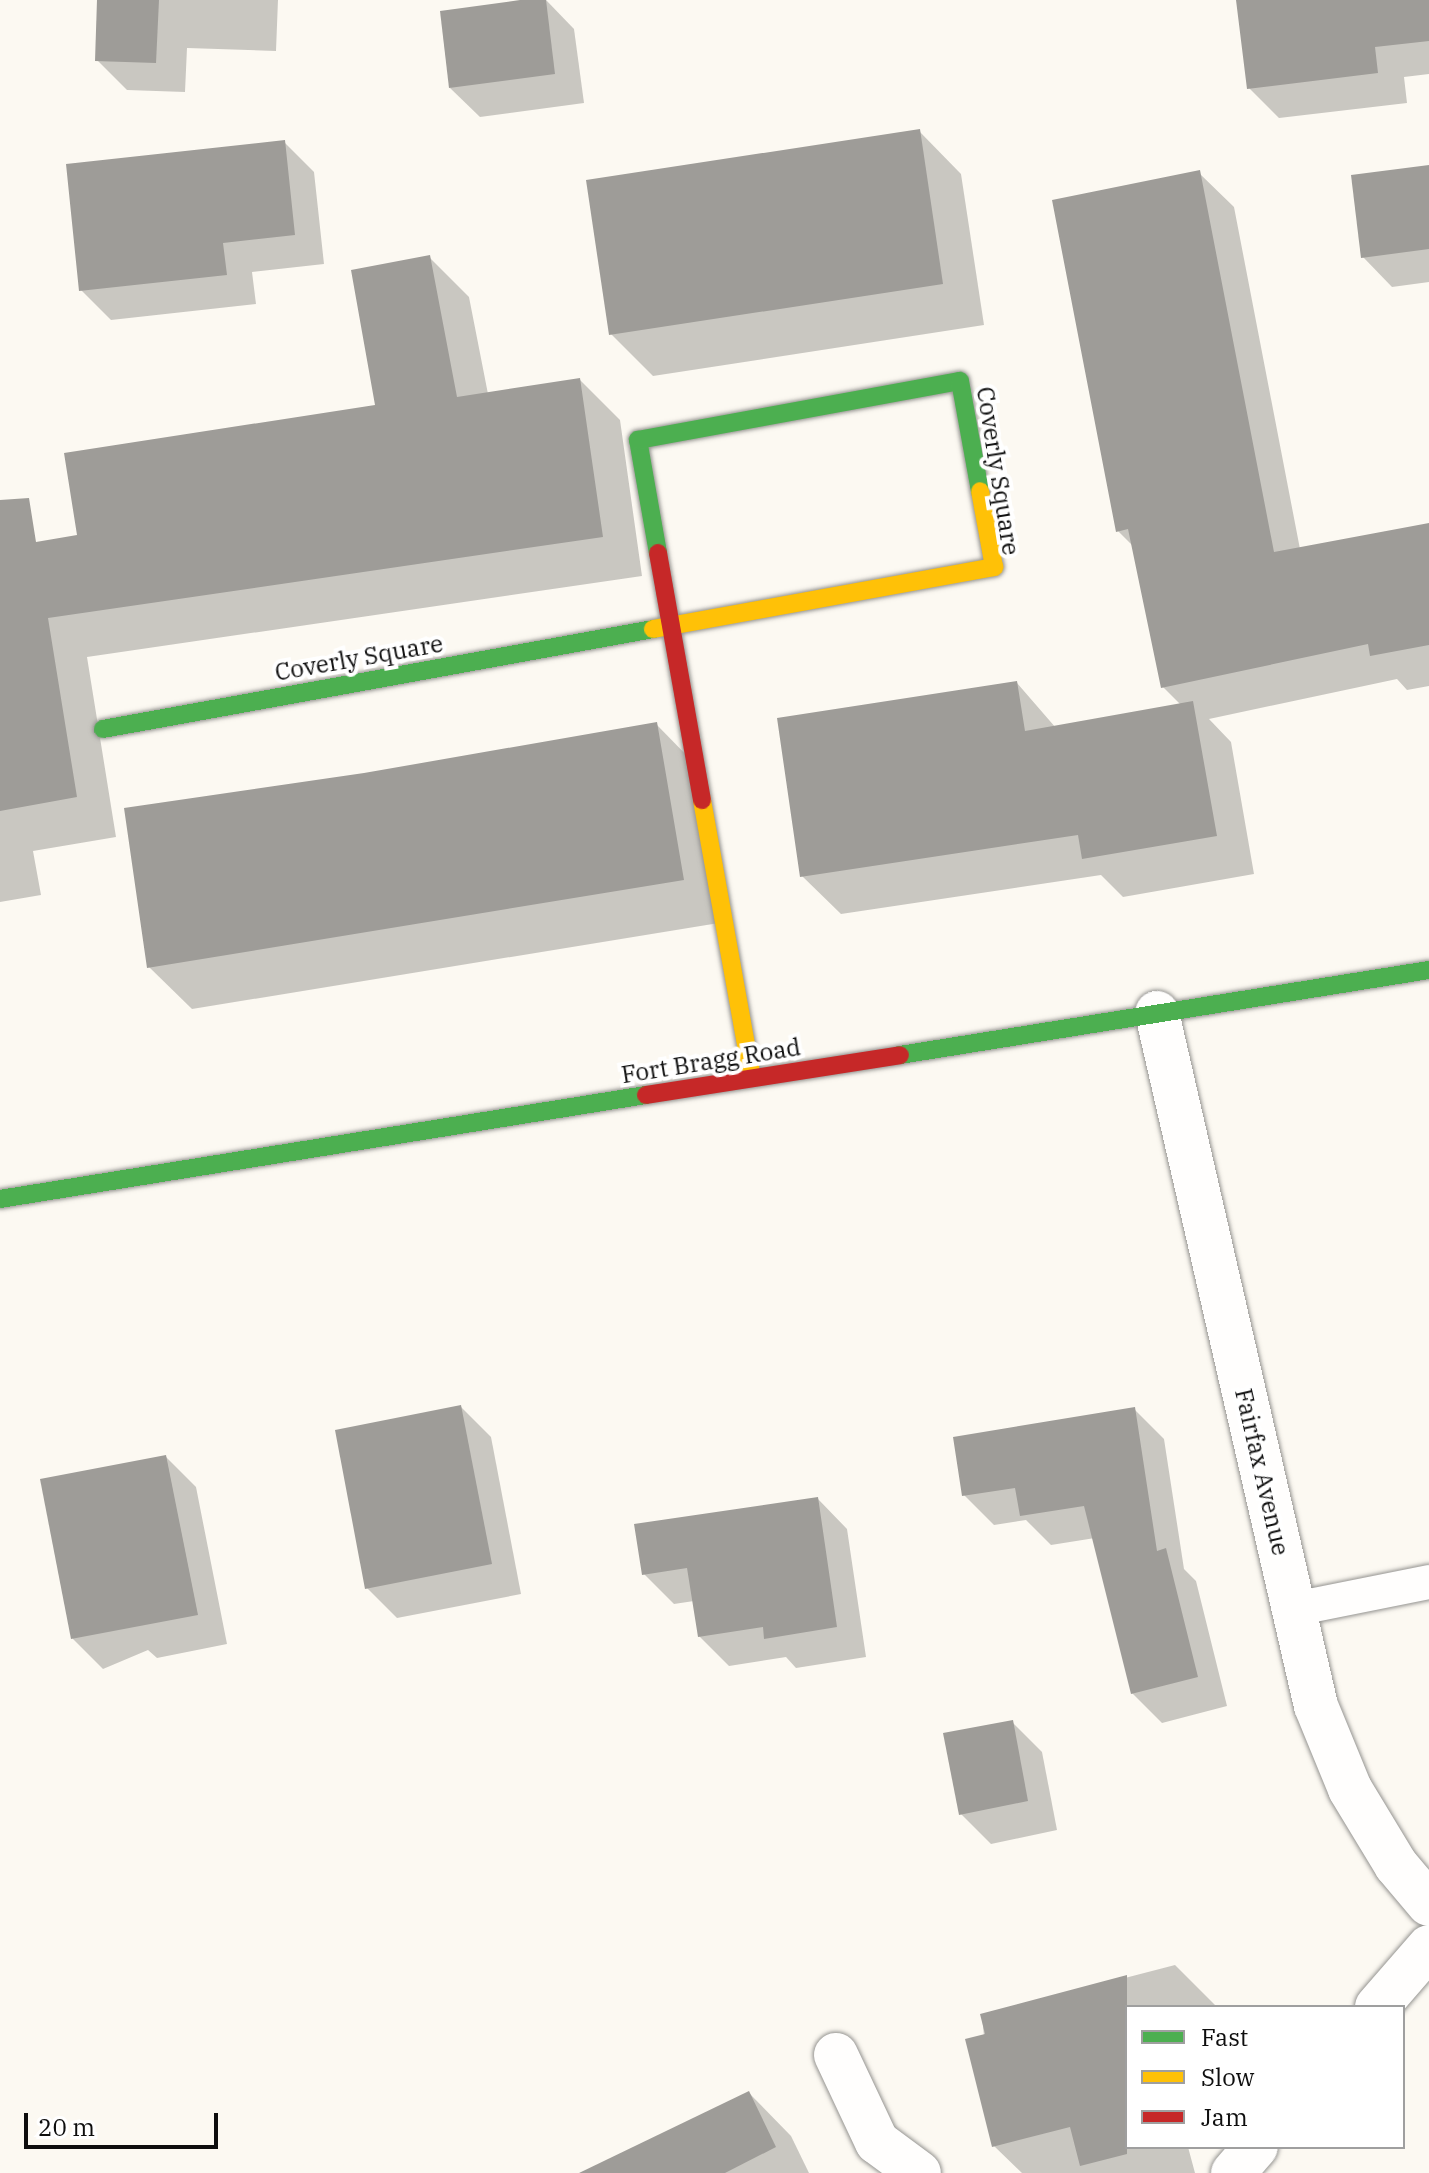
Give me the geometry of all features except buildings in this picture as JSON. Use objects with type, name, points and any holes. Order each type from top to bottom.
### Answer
[{"type":"street","name":"Coverly Square","points":[[103,729],[671,626],[994,567],[960,381],[638,440],[671,626],[752,1078]]},
{"type":"street","name":"Fort Bragg Road","points":[[0,1199],[1429,970]]},
{"type":"street","name":"Fairfax Avenue","points":[[1157,1013],[1316,1706],[1350,1789],[1396,1865],[1429,1904]]},
{"type":"street","points":[[1379,2005],[1429,1947]]},
{"type":"street","points":[[836,2055],[877,2142],[919,2173]]},
{"type":"street","points":[[1233,2173],[1254,2149]]},
{"type":"lane","points":[[1294,1609],[1429,1582]]},
{"type":"traffic: fast","points":[[658,553],[638,440],[960,381],[980,491]]},
{"type":"traffic: fast","points":[[103,729],[653,629]]},
{"type":"traffic: fast","points":[[900,1055],[1429,970]]},
{"type":"traffic: fast","points":[[0,1199],[646,1095]]},
{"type":"traffic: slow","points":[[653,629],[994,567],[980,491]]},
{"type":"traffic: slow","points":[[702,800],[752,1078]]},
{"type":"traffic: jam","points":[[658,553],[702,800]]},
{"type":"traffic: jam","points":[[646,1095],[900,1055]]}]
